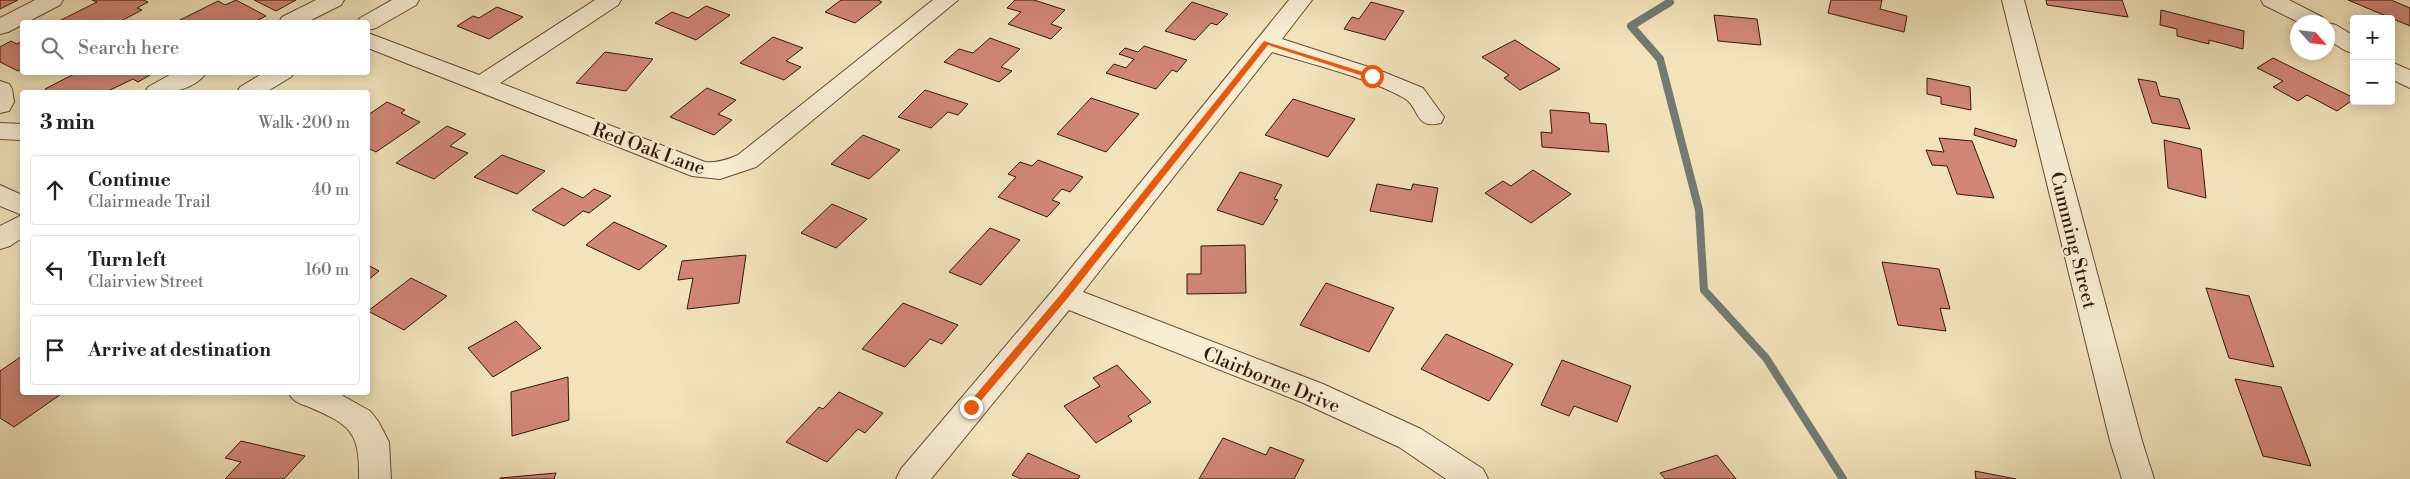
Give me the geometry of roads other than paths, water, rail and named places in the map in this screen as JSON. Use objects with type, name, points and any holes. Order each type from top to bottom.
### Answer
[{"type":"street","points":[[0,28],[52,0]]},
{"type":"street","points":[[294,20],[333,0]]},
{"type":"street","points":[[370,23],[408,0]]},
{"type":"street","points":[[481,84],[610,0]]},
{"type":"street","name":"Red Oak Lane","points":[[370,41],[702,170],[715,172],[727,170],[747,161],[947,0]]},
{"type":"street","points":[[912,479],[1064,296],[1300,0]]},
{"type":"street","name":"Cumming Street","points":[[2013,0],[2126,441],[2138,479]]},
{"type":"street","points":[[2272,0],[2301,15]]},
{"type":"street","points":[[2335,34],[2350,44]]},
{"type":"street","points":[[1266,42],[1372,76],[1414,93],[1432,117]]},
{"type":"street","points":[[2395,71],[2410,80]]},
{"type":"street","points":[[161,90],[189,75]]},
{"type":"street","points":[[252,90],[278,75]]},
{"type":"street","points":[[0,89],[2,102],[0,105]]},
{"type":"street","points":[[0,131],[20,132]]},
{"type":"street","points":[[0,193],[20,190]]},
{"type":"street","points":[[0,193],[20,205]]},
{"type":"street","name":"Clairborne Drive","points":[[1064,296],[1312,393],[1410,438],[1472,479]]},
{"type":"street","points":[[309,395],[345,410],[362,421],[372,436],[377,458],[375,479]]},
{"type":"waterway","points":[[1670,2],[1631,26],[1660,59],[1699,210],[1704,290],[1766,358],[1843,479]]}]
